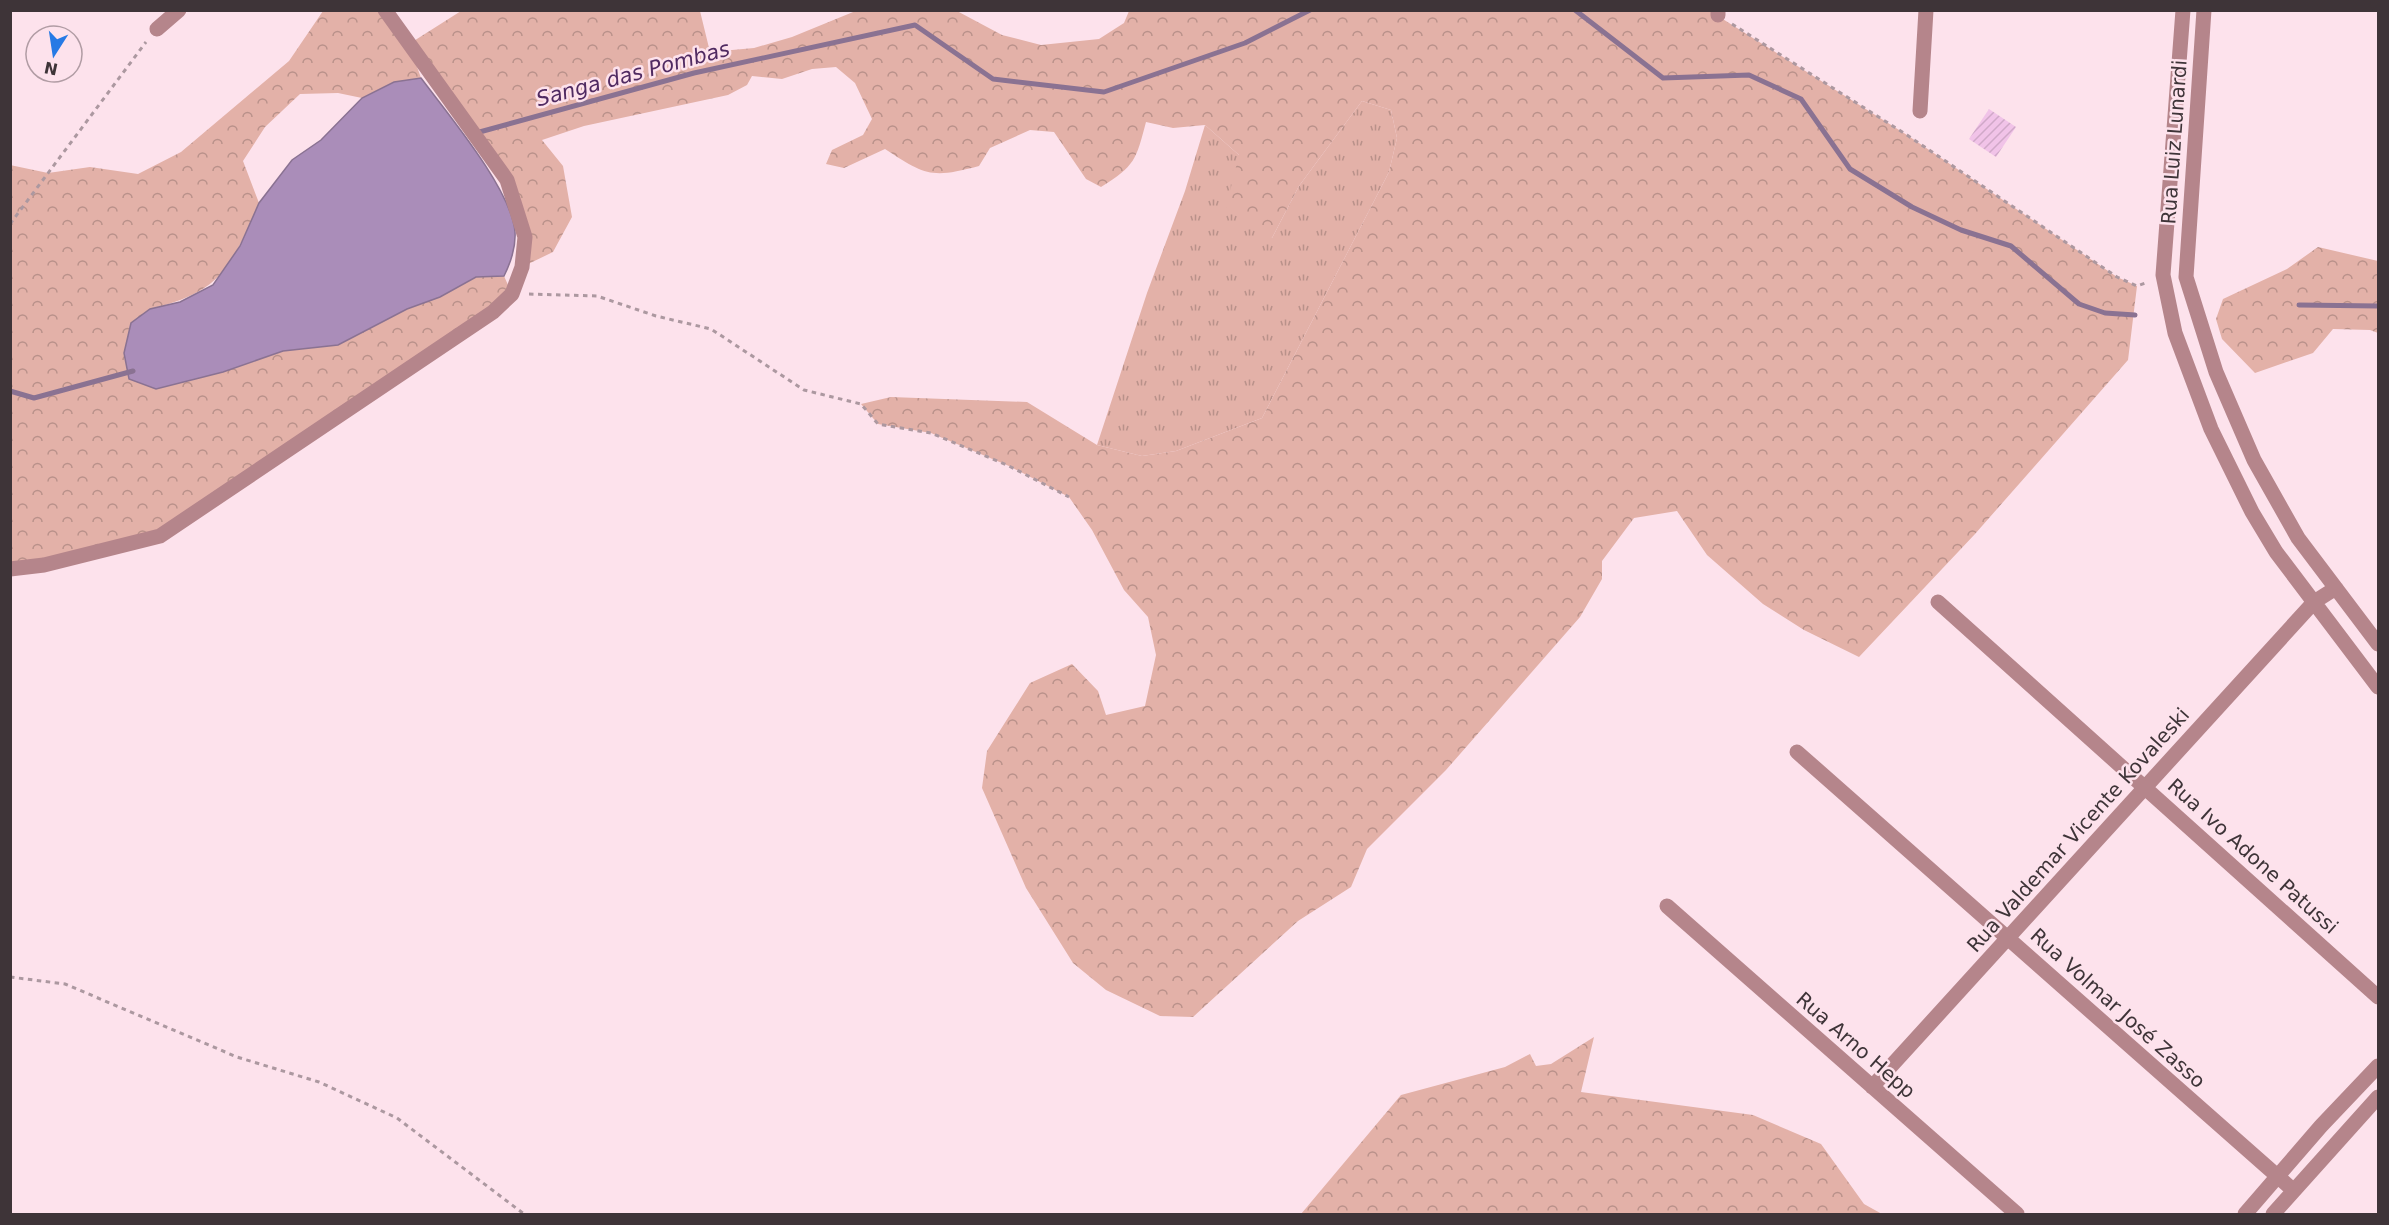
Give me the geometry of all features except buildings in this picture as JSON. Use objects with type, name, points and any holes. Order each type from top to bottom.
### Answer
[{"type":"street","points":[[157,29],[179,10]]},
{"type":"street","points":[[10,568],[44,565],[160,536],[493,312],[512,294],[522,267],[525,237],[507,180],[385,10]]},
{"type":"street","points":[[1920,111],[1926,10]]},
{"type":"street","name":"Rua Luiz Lunardi","points":[[2183,10],[2163,275],[2175,333],[2216,440],[2252,512],[2276,552],[2379,687]]},
{"type":"street","name":"Rua Luiz Lunardi","points":[[2186,277],[2204,10]]},
{"type":"street","points":[[2163,275],[2186,277],[2216,372],[2254,460],[2298,538],[2379,644]]},
{"type":"street","name":"Rua Valdemar Vicente Kovaleski","points":[[1872,1087],[2314,602],[2336,588]]},
{"type":"street","name":"Rua Ivo Adone Patussi","points":[[1938,602],[2379,997]]},
{"type":"street","name":"Rua Volmar José Zasso","points":[[1797,752],[2293,1190]]},
{"type":"street","name":"Rua Arno Hepp","points":[[1667,906],[2017,1215]]},
{"type":"street","points":[[2245,1215],[2277,1176],[2379,1066]]},
{"type":"street","points":[[2273,1215],[2293,1190],[2379,1097]]},
{"type":"path","points":[[1718,13],[1907,135],[2117,277],[2138,286],[2163,275]]},
{"type":"path","points":[[10,224],[157,29]]},
{"type":"path","points":[[512,294],[597,296],[656,316],[711,329],[804,390],[861,404],[878,424],[931,433],[1009,466],[1069,497]]},
{"type":"path","points":[[10,977],[65,984],[237,1057],[319,1082],[397,1118],[524,1215]]},
{"type":"green space","points":[[858,10],[957,11],[1002,35],[1041,45],[1099,39],[1124,23],[1129,11],[1710,11],[1907,135],[2117,277],[2137,286],[2128,360],[1975,534],[1859,657],[1804,630],[1763,604],[1707,555],[1677,511],[1634,518],[1602,561],[1602,579],[1580,617],[1446,770],[1367,849],[1351,887],[1298,921],[1193,1017],[1160,1016],[1106,990],[1073,963],[1026,888],[982,788],[987,751],[1030,683],[1072,664],[1098,691],[1106,715],[1145,706],[1156,655],[1148,617],[1124,590],[1092,530],[1069,497],[1009,466],[931,433],[878,424],[861,404],[891,397],[1027,402],[1097,445],[1142,456],[1176,451],[1262,418],[1389,172],[1397,138],[1391,110],[1362,101],[1299,186],[1272,238],[1226,207],[1239,155],[1205,125],[1173,128],[1146,122],[1140,145],[1128,167],[1101,187],[1086,179],[1054,132],[1030,130],[990,148],[979,166],[963,170],[929,172],[885,149],[844,168],[826,164],[832,150],[863,135],[872,119],[855,83],[836,67],[812,69],[782,79],[752,76],[747,85],[728,95],[584,126],[542,140],[563,166],[572,217],[553,252],[522,267],[525,237],[507,180],[410,47],[421,78],[394,82],[362,98],[338,93],[300,94],[265,127],[243,161],[259,203],[231,260],[209,285],[174,302],[150,309],[156,389],[223,372],[283,351],[338,345],[407,309],[440,297],[476,277],[504,276],[512,294],[160,536],[11,569],[10,165],[48,173],[90,167],[138,174],[181,152],[289,61],[323,11],[385,11],[409,44],[461,11],[700,11],[710,52],[754,48],[792,37]]},
{"type":"green space","points":[[1362,101],[1391,110],[1397,138],[1389,172],[1262,418],[1176,451],[1142,456],[1097,445],[1147,293],[1185,191],[1205,125],[1239,155],[1272,238],[1299,186]]},
{"type":"green space","points":[[2318,247],[2378,261],[2378,333],[2370,330],[2333,329],[2313,353],[2255,373],[2222,339],[2216,319],[2223,299],[2287,269]]},
{"type":"green space","points":[[1594,1037],[1581,1092],[1753,1115],[1821,1144],[1864,1204],[1882,1214],[1301,1214],[1401,1095],[1505,1067],[1530,1054],[1536,1066],[1551,1064]]},
{"type":"shaded area","points":[[421,78],[477,152],[503,195],[515,232],[511,260],[504,276],[476,277],[440,297],[407,309],[338,345],[283,351],[223,372],[156,389],[129,379],[124,353],[131,323],[150,309],[180,302],[213,285],[240,246],[259,203],[292,160],[321,140],[362,98],[394,82]]},
{"type":"waterway","name":"Sanga das Pombas","points":[[476,133],[694,73],[915,25],[993,79],[1104,92],[1245,43],[1310,10]]},
{"type":"waterway","name":"Sanga das Pombas","points":[[1575,10],[1663,78],[1749,75],[1801,99],[1850,169],[1912,207],[1961,230],[2011,246],[2079,304],[2105,313],[2135,315]]},
{"type":"waterway","name":"Sanga das Pombas","points":[[2299,305],[2378,306]]},
{"type":"waterway","name":"Sanga das Pombas","points":[[10,391],[34,398],[133,371]]}]
